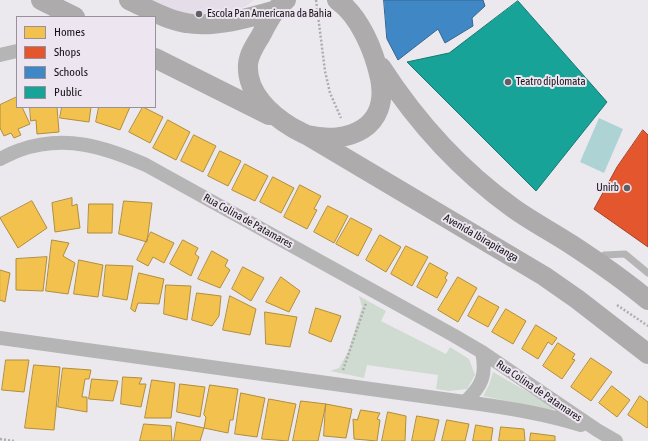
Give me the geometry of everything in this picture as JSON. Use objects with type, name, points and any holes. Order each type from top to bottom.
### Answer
[{"type":"main road","points":[[42,0],[73,16]]},
{"type":"main road","points":[[129,0],[169,18],[186,23],[207,24],[234,21],[282,3]]},
{"type":"main road","points":[[337,0],[346,7],[358,23],[374,55],[397,92],[442,146],[468,172],[514,208],[572,245],[648,300]]},
{"type":"main road","points":[[352,0],[358,23]]},
{"type":"main road","points":[[282,3],[254,46],[249,59],[248,70],[257,97],[282,121]]},
{"type":"main road","points":[[305,134],[329,138],[352,135],[370,123],[380,107],[381,97],[381,83],[374,55]]},
{"type":"main road","points":[[156,58],[282,121]]},
{"type":"main road","name":"Avenida Ibirapitanga","points":[[282,121],[513,256],[589,308],[648,354]]},
{"type":"street","points":[[0,55],[16,51]]},
{"type":"street","name":"Rua Colina de Patamares","points":[[0,159],[20,150],[46,144],[71,143],[95,145],[117,152],[146,165],[454,335],[616,441]]},
{"type":"street","name":"Rua Colina de Patamares","points":[[0,338],[534,412],[557,417],[597,430]]},
{"type":"street","name":"Rua Colina de Patamares","points":[[465,402],[474,393],[484,374],[485,364],[482,352]]},
{"type":"lane","points":[[598,263],[604,255],[625,254],[648,273]]},
{"type":"path","points":[[316,0],[325,71],[330,93],[341,118],[352,135]]},
{"type":"path","points":[[338,384],[371,289]]},
{"type":"path","points":[[611,301],[648,326]]},
{"type":"path","points":[[0,439],[14,441]]},
{"type":"shaded area","name":"Escola Pan Americana da Bahia","points":[[150,0],[254,0],[246,6],[194,23]]},
{"type":"shaded area","points":[[359,296],[386,311],[381,321],[446,354],[450,347],[469,359],[475,375],[467,389],[449,391],[436,389],[438,375],[367,365],[364,378],[330,371],[339,368],[348,352],[362,307]]},
{"type":"shaded area","points":[[493,372],[554,407],[552,410],[483,396],[489,385]]},
{"type":"water","points":[[599,118],[623,129],[604,173],[580,162]]},
{"type":"building: Homes","points":[[16,97],[16,108],[22,108],[30,124],[18,129],[21,135],[14,138],[11,133],[4,136],[0,128],[0,105]]},
{"type":"building: Homes","points":[[30,108],[57,108],[59,132],[37,134],[36,120],[31,121]]},
{"type":"building: Homes","points":[[62,108],[91,108],[89,122],[60,118]]},
{"type":"building: Homes","points":[[99,108],[130,108],[120,130],[96,122]]},
{"type":"building: Homes","points":[[142,108],[163,117],[150,143],[129,132]]},
{"type":"building: Homes","points":[[168,120],[190,132],[176,160],[153,148]]},
{"type":"building: Homes","points":[[194,135],[216,146],[203,172],[181,161]]},
{"type":"building: Homes","points":[[220,151],[241,161],[228,186],[208,176]]},
{"type":"building: Homes","points":[[245,164],[268,176],[255,201],[232,190]]},
{"type":"building: Homes","points":[[273,177],[294,188],[281,213],[260,202]]},
{"type":"building: Homes","points":[[300,185],[321,196],[314,209],[317,210],[307,229],[284,217]]},
{"type":"building: Homes","points":[[72,198],[72,206],[77,204],[80,228],[55,232],[52,203]]},
{"type":"building: Homes","points":[[32,201],[47,228],[18,248],[0,218]]},
{"type":"building: Homes","points":[[124,201],[152,203],[147,242],[119,234]]},
{"type":"building: Homes","points":[[89,204],[113,204],[112,233],[88,233]]},
{"type":"building: Homes","points":[[328,206],[348,216],[334,243],[314,232]]},
{"type":"building: Homes","points":[[351,218],[372,229],[358,256],[336,244]]},
{"type":"building: Homes","points":[[151,232],[174,243],[164,263],[153,257],[148,266],[137,260]]},
{"type":"building: Homes","points":[[380,235],[401,247],[386,272],[366,260]]},
{"type":"building: Homes","points":[[52,240],[69,243],[63,256],[75,263],[68,294],[46,291]]},
{"type":"building: Homes","points":[[183,240],[198,248],[195,254],[199,257],[191,276],[170,264]]},
{"type":"building: Homes","points":[[406,246],[428,257],[412,286],[391,274]]},
{"type":"building: Homes","points":[[212,251],[228,260],[225,266],[230,270],[220,288],[198,279]]},
{"type":"building: Homes","points":[[47,257],[43,291],[16,290],[16,259]]},
{"type":"building: Homes","points":[[79,260],[103,265],[98,297],[74,294]]},
{"type":"building: Homes","points":[[430,263],[448,273],[445,278],[447,280],[437,298],[417,287]]},
{"type":"building: Homes","points":[[106,265],[133,266],[127,300],[103,296]]},
{"type":"building: Homes","points":[[243,267],[264,278],[251,301],[232,289]]},
{"type":"building: Homes","points":[[0,270],[10,273],[5,302],[0,300]]},
{"type":"building: Homes","points":[[139,273],[164,279],[159,304],[138,303],[135,312],[131,309]]},
{"type":"building: Homes","points":[[281,277],[300,291],[289,312],[266,302]]},
{"type":"building: Homes","points":[[458,277],[477,288],[458,322],[438,310]]},
{"type":"building: Homes","points":[[166,285],[191,286],[187,320],[164,314]]},
{"type":"building: Homes","points":[[197,293],[221,296],[219,316],[212,326],[192,320]]},
{"type":"building: Homes","points":[[230,296],[256,309],[250,335],[223,330]]},
{"type":"building: Homes","points":[[479,296],[499,307],[488,327],[468,316]]},
{"type":"building: Homes","points":[[316,308],[341,316],[331,342],[309,333]]},
{"type":"building: Homes","points":[[506,309],[526,321],[513,344],[492,332]]},
{"type":"building: Homes","points":[[265,312],[297,317],[290,347],[266,344]]},
{"type":"building: Homes","points":[[536,325],[557,338],[552,345],[548,342],[538,359],[522,349]]},
{"type":"building: Homes","points":[[558,343],[575,354],[572,359],[575,360],[562,379],[543,366]]},
{"type":"building: Homes","points":[[591,358],[612,372],[591,401],[571,387]]},
{"type":"building: Homes","points":[[6,360],[29,360],[24,392],[2,390]]},
{"type":"building: Homes","points":[[34,365],[60,367],[54,430],[25,428]]},
{"type":"building: Homes","points":[[63,368],[91,370],[89,379],[85,379],[82,397],[87,397],[87,412],[58,407]]},
{"type":"building: Homes","points":[[123,377],[142,378],[139,384],[146,384],[141,407],[121,404]]},
{"type":"building: Homes","points":[[92,379],[118,381],[113,401],[89,399]]},
{"type":"building: Homes","points":[[152,380],[175,383],[171,418],[145,418]]},
{"type":"building: Homes","points":[[180,384],[205,387],[200,417],[177,412]]},
{"type":"building: Homes","points":[[210,385],[238,389],[233,420],[230,420],[228,433],[204,428],[206,417],[204,415]]},
{"type":"building: Homes","points":[[612,386],[630,400],[617,417],[599,403]]},
{"type":"building: Homes","points":[[241,393],[265,398],[257,437],[235,434]]},
{"type":"building: Homes","points":[[640,396],[648,402],[647,428],[628,415]]},
{"type":"building: Homes","points":[[269,399],[296,404],[288,441],[262,439]]},
{"type":"building: Homes","points":[[301,401],[326,404],[318,441],[293,441]]},
{"type":"building: Homes","points":[[326,404],[352,409],[346,438],[324,436]]},
{"type":"building: Homes","points":[[361,410],[380,413],[377,419],[380,420],[377,441],[354,439],[353,419],[357,420]]},
{"type":"building: Homes","points":[[388,412],[406,416],[405,441],[382,441]]},
{"type":"building: Homes","points":[[417,416],[439,420],[434,441],[412,441]]},
{"type":"building: Homes","points":[[447,420],[469,424],[465,441],[442,441]]},
{"type":"building: Homes","points":[[177,422],[204,428],[200,441],[174,441]]},
{"type":"building: Homes","points":[[144,424],[171,426],[172,441],[140,441]]},
{"type":"building: Homes","points":[[476,425],[493,428],[491,441],[473,441]]},
{"type":"building: Homes","points":[[501,427],[524,429],[525,441],[499,441]]},
{"type":"building: Homes","points":[[531,433],[555,436],[555,441],[530,441]]},
{"type":"building: Shops","name":"Unirb","points":[[643,130],[648,135],[648,247],[594,209],[617,167]]},
{"type":"building: Schools","points":[[384,0],[483,0],[485,6],[472,18],[473,26],[445,43],[438,29],[398,60],[387,39]]},
{"type":"building: Public","name":"Teatro diplomata","points":[[518,1],[607,102],[536,191],[407,62],[449,53]]},
{"type":"place","name":"Escola Pan Americana da Bahia","points":[[199,14]]},
{"type":"place","name":"Teatro diplomata","points":[[508,82]]},
{"type":"place","name":"Unirb","points":[[627,188]]}]
